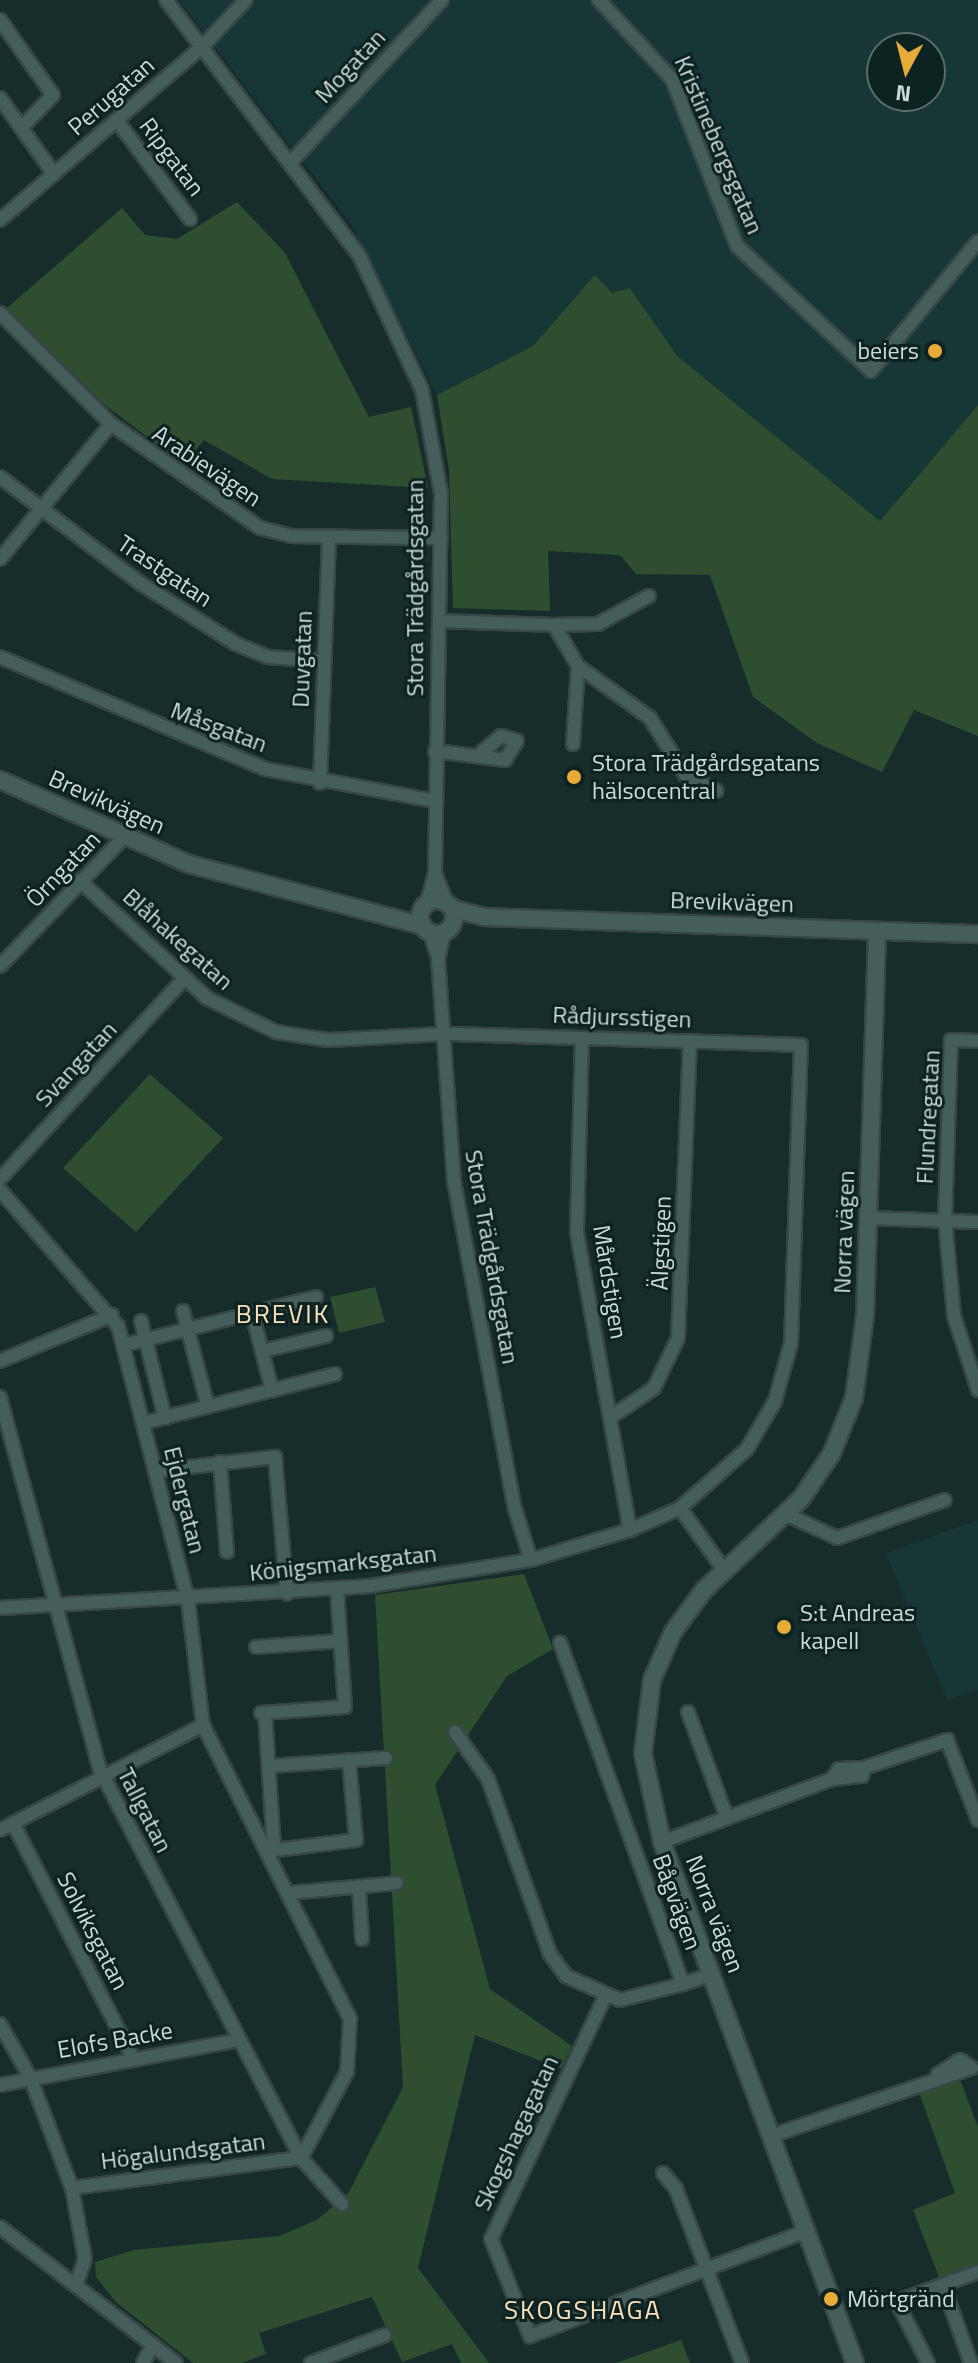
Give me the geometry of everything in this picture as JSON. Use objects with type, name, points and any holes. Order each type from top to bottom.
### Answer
[{"type":"street","name":"Stora Trädgårdsgatan","points":[[166,0],[359,255],[412,358],[434,447],[441,538],[435,873],[426,903]]},
{"type":"street","name":"Perugatan","points":[[0,220],[202,47],[246,0]]},
{"type":"street","name":"Mogatan","points":[[290,163],[442,0]]},
{"type":"street","name":"Kristinebergsgatan","points":[[599,0],[672,79],[737,246],[871,371],[978,241]]},
{"type":"street","points":[[612,12],[622,0]]},
{"type":"street","points":[[0,20],[53,95],[22,127]]},
{"type":"street","points":[[0,98],[54,174]]},
{"type":"street","name":"Ripgatan","points":[[118,122],[190,219]]},
{"type":"street","name":"Arabievägen","points":[[0,313],[111,424],[260,528],[329,536],[441,538]]},
{"type":"street","points":[[0,559],[111,424]]},
{"type":"street","name":"Trastgatan","points":[[0,477],[40,511],[236,644],[268,657],[324,661]]},
{"type":"street","name":"Duvgatan","points":[[320,783],[329,536]]},
{"type":"street","points":[[439,621],[598,624],[649,596]]},
{"type":"street","points":[[554,625],[578,666],[650,718],[686,776],[717,791]]},
{"type":"street","name":"Måsgatan","points":[[0,657],[211,750],[320,783],[434,801]]},
{"type":"street","points":[[573,744],[578,666]]},
{"type":"street","points":[[435,751],[482,752]]},
{"type":"street","name":"Brevikvägen","points":[[0,780],[124,837],[236,880],[437,930],[484,917]]},
{"type":"street","name":"Örngatan","points":[[0,966],[124,837]]},
{"type":"street","name":"Stora Trädgårdsgatan","points":[[435,873],[450,905]]},
{"type":"street","name":"Blåhakegatan","points":[[80,881],[185,978],[228,1012],[276,1032],[328,1040],[443,1034]]},
{"type":"street","points":[[426,903],[437,930]]},
{"type":"street","name":"Brevikvägen","points":[[381,915],[426,903],[450,905],[484,917],[978,934]]},
{"type":"street","points":[[437,930],[450,905]]},
{"type":"street","name":"Stora Trädgårdsgatan","points":[[437,930],[454,1181],[515,1509],[531,1560]]},
{"type":"street","name":"Norra vägen","points":[[855,2363],[662,1842],[643,1753],[652,1680],[673,1632],[724,1570],[788,1515],[832,1453],[854,1398],[869,1218],[877,931]]},
{"type":"street","name":"Svangatan","points":[[0,1179],[185,978]]},
{"type":"street","name":"Rådjursstigen","points":[[443,1034],[801,1045]]},
{"type":"street","name":"Mårdstigen","points":[[582,1038],[577,1233],[630,1530]]},
{"type":"street","name":"Flundregatan","points":[[945,1220],[951,1040],[978,1041]]},
{"type":"street","name":"Älgstigen","points":[[611,1417],[654,1388],[678,1338],[690,1041]]},
{"type":"street","name":"Königsmarksgatan","points":[[0,1608],[188,1600],[337,1589],[531,1560],[630,1530],[680,1508],[747,1449],[784,1376],[801,1045]]},
{"type":"street","name":"Ejdergatan","points":[[0,1190],[112,1315],[124,1345],[188,1600],[203,1725],[271,1849],[288,1893],[342,2000],[352,2037],[347,2072],[301,2158]]},
{"type":"street","points":[[869,1218],[978,1222]]},
{"type":"street","points":[[945,1220],[954,1316],[978,1390]]},
{"type":"street","points":[[124,1345],[316,1297]]},
{"type":"street","points":[[183,1311],[208,1407]]},
{"type":"street","points":[[252,1313],[272,1390]]},
{"type":"street","points":[[0,1361],[112,1315]]},
{"type":"street","points":[[141,1321],[165,1418]]},
{"type":"street","points":[[262,1351],[326,1336]]},
{"type":"street","points":[[143,1423],[335,1374]]},
{"type":"street","name":"Tallgatan","points":[[0,1397],[103,1776],[301,2158],[342,2204]]},
{"type":"street","points":[[155,1471],[275,1457],[287,1593]]},
{"type":"street","points":[[220,1462],[227,1552]]},
{"type":"street","points":[[788,1515],[837,1538],[945,1500]]},
{"type":"street","points":[[680,1508],[724,1570]]},
{"type":"street","name":"Ejdergatan","points":[[271,1849],[269,1766],[263,1713],[345,1707],[337,1589]]},
{"type":"street","points":[[256,1647],[340,1641]]},
{"type":"street","name":"Bågvägen","points":[[560,1642],[683,1984],[634,1999],[604,1999]]},
{"type":"street","points":[[688,1712],[727,1818]]},
{"type":"street","points":[[0,1830],[203,1725]]},
{"type":"street","points":[[455,1732],[488,1779],[557,1966],[604,1999]]},
{"type":"street","points":[[662,1842],[832,1779],[862,1776],[864,1768],[947,1740],[978,1820]]},
{"type":"street","points":[[269,1766],[386,1758]]},
{"type":"street","points":[[271,1849],[356,1840],[349,1760]]},
{"type":"street","name":"Solviksgatan","points":[[13,1823],[133,2059]]},
{"type":"street","points":[[288,1893],[397,1883]]},
{"type":"street","points":[[359,1887],[362,1939]]},
{"type":"street","points":[[683,1984],[712,1974]]},
{"type":"street","name":"Skogshagagatan","points":[[604,1999],[491,2239],[530,2336],[806,2231]]},
{"type":"street","points":[[0,2024],[30,2077],[72,2188],[85,2259],[76,2285]]},
{"type":"street","name":"Elofs Backe","points":[[0,2085],[238,2040]]},
{"type":"street","points":[[771,2136],[937,2075]]},
{"type":"street","name":"Högalundsgatan","points":[[72,2188],[301,2158]]},
{"type":"street","points":[[663,2173],[676,2189],[742,2363]]},
{"type":"street","points":[[0,2227],[176,2363]]},
{"type":"street","points":[[928,2363],[908,2310],[900,2308],[943,2285],[978,2272]]},
{"type":"street","points":[[943,2285],[971,2363]]},
{"type":"street","points":[[311,2363],[385,2335]]},
{"type":"street","points":[[143,2363],[153,2345]]},
{"type":"shaded area","points":[[179,0],[978,0],[978,405],[880,521],[677,356],[630,288],[612,294],[595,276],[533,346],[437,395],[351,224]]},
{"type":"shaded area","points":[[978,1520],[978,1690],[947,1700],[886,1553]]},
{"type":"green space","points":[[237,202],[285,253],[369,417],[411,407],[428,488],[272,479],[204,440],[183,464],[105,405],[7,308],[122,208],[145,235],[177,239]]},
{"type":"green space","points":[[595,275],[612,293],[630,288],[677,356],[880,521],[978,405],[978,736],[914,710],[882,772],[817,743],[753,697],[710,575],[636,574],[620,555],[548,551],[550,611],[453,608],[449,470],[437,395],[533,346]]},
{"type":"green space","points":[[150,1074],[223,1138],[136,1232],[63,1168]]},
{"type":"green space","points":[[375,1287],[385,1322],[339,1333],[330,1297]]},
{"type":"green space","points":[[524,1574],[553,1649],[507,1676],[435,1785],[490,1989],[572,2046],[561,2069],[475,2035],[418,2268],[489,2363],[461,2363],[452,2344],[402,2362],[372,2297],[259,2333],[266,2354],[242,2363],[193,2363],[116,2302],[96,2277],[95,2262],[134,2250],[279,2236],[317,2220],[349,2192],[403,2087],[375,1595]]},
{"type":"green space","points":[[943,2082],[961,2082],[978,2127],[978,2268],[940,2280],[913,2210],[955,2193],[919,2092]]},
{"type":"green space","points":[[681,2340],[690,2363],[616,2363]]},
{"type":"place","name":"beiers","points":[[935,351]]},
{"type":"place","name":"Stora Trädgårdsgatans hälsocentral","points":[[574,777]]},
{"type":"place","name":"S:t Andreas kapell","points":[[784,1627]]},
{"type":"place","name":"Mörtgränd","points":[[831,2299]]},
{"type":"district","name":"BREVIK","points":[[283,1314]]},
{"type":"district","name":"SKOGSHAGA","points":[[583,2310]]}]
